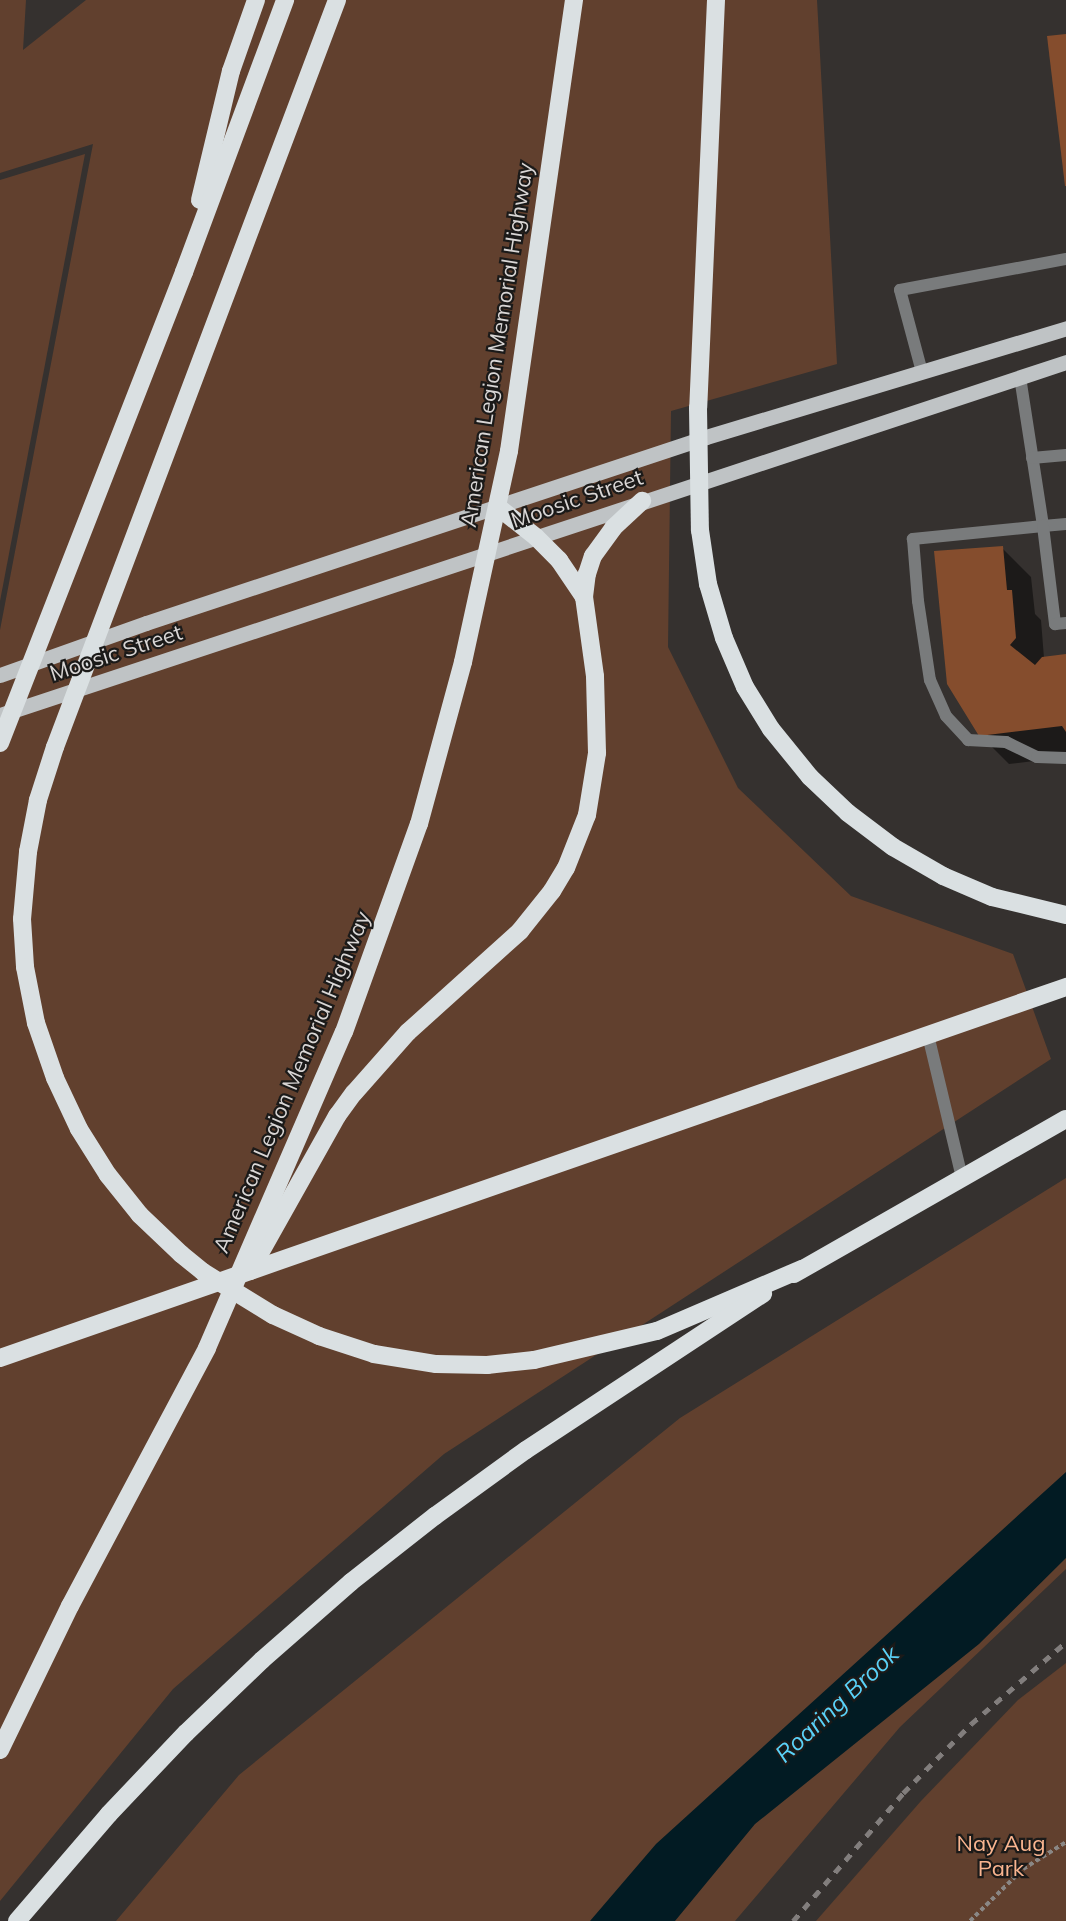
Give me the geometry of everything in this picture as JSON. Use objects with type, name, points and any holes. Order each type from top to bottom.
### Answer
[{"type":"highway","points":[[184,272],[231,71],[256,0]]},
{"type":"highway","points":[[0,743],[184,272],[285,0]]},
{"type":"highway","points":[[337,0],[55,747],[38,800],[28,852],[22,918],[25,967],[36,1023],[54,1078],[79,1130],[108,1176],[140,1215],[181,1254],[203,1272],[266,1311],[319,1336],[374,1354],[436,1364],[487,1365],[534,1360],[657,1331],[802,1269]]},
{"type":"highway","name":"American Legion Memorial Highway","points":[[0,1750],[70,1606],[207,1348],[344,1032],[402,875],[435,771],[468,642],[509,451],[574,0]]},
{"type":"highway","points":[[716,0],[698,408],[700,530],[708,584],[723,638],[745,687],[771,729],[810,777],[848,813],[893,846],[943,876],[992,897],[1066,915]]},
{"type":"highway","points":[[207,1348],[348,1102],[408,1032],[520,931],[552,891],[566,868],[587,815],[597,753],[595,676],[584,597],[587,574],[600,545],[613,528],[642,501]]},
{"type":"highway","points":[[498,507],[536,537],[573,578],[584,597]]},
{"type":"highway","points":[[0,1358],[1066,987]]},
{"type":"highway","points":[[17,1921],[109,1814],[186,1733],[262,1660],[351,1582],[435,1516],[518,1456],[802,1269],[1066,1119]]},
{"type":"main road","name":"Moosic Street","points":[[0,675],[146,623],[736,428],[1066,328]]},
{"type":"main road","name":"Moosic Street","points":[[0,715],[1066,362]]},
{"type":"lane","points":[[922,372],[900,290],[1066,260]]},
{"type":"lane","points":[[1020,377],[1044,526],[1055,624],[1066,623]]},
{"type":"lane","points":[[1032,458],[1066,455]]},
{"type":"lane","points":[[1066,524],[913,539],[918,601],[930,680],[946,716],[968,740],[1006,742],[1037,758],[1066,758]]},
{"type":"lane","points":[[928,1035],[962,1178]]},
{"type":"path","points":[[970,1921],[1023,1869],[1066,1842]]},
{"type":"green space","points":[[0,0],[26,0],[23,50],[86,0],[817,0],[837,364],[671,411],[668,647],[738,788],[851,896],[1013,954],[1051,1059],[444,1454],[173,1689],[0,1901],[0,630],[93,144],[0,173]]},
{"type":"green space","points":[[85,154],[0,601],[0,180]]},
{"type":"green space","points":[[1066,1178],[1066,1569],[900,1727],[735,1921],[116,1921],[239,1775],[680,1418]]},
{"type":"green space","name":"Nay Aug Park","points":[[1066,1663],[1066,1921],[816,1921],[921,1801],[1018,1700]]},
{"type":"water","name":"Roaring Brook","points":[[1066,1472],[1066,1558],[979,1644],[755,1824],[675,1921],[590,1921],[656,1844]]},
{"type":"building","points":[[1066,34],[1066,186],[1065,186],[1047,36]]},
{"type":"building","points":[[1003,546],[1007,590],[1012,590],[1016,638],[1010,645],[1035,665],[1042,657],[1066,654],[1066,732],[1062,726],[979,736],[947,684],[934,551]]},
{"type":"railway","points":[[793,1921],[903,1793],[971,1724],[1066,1642]]}]
